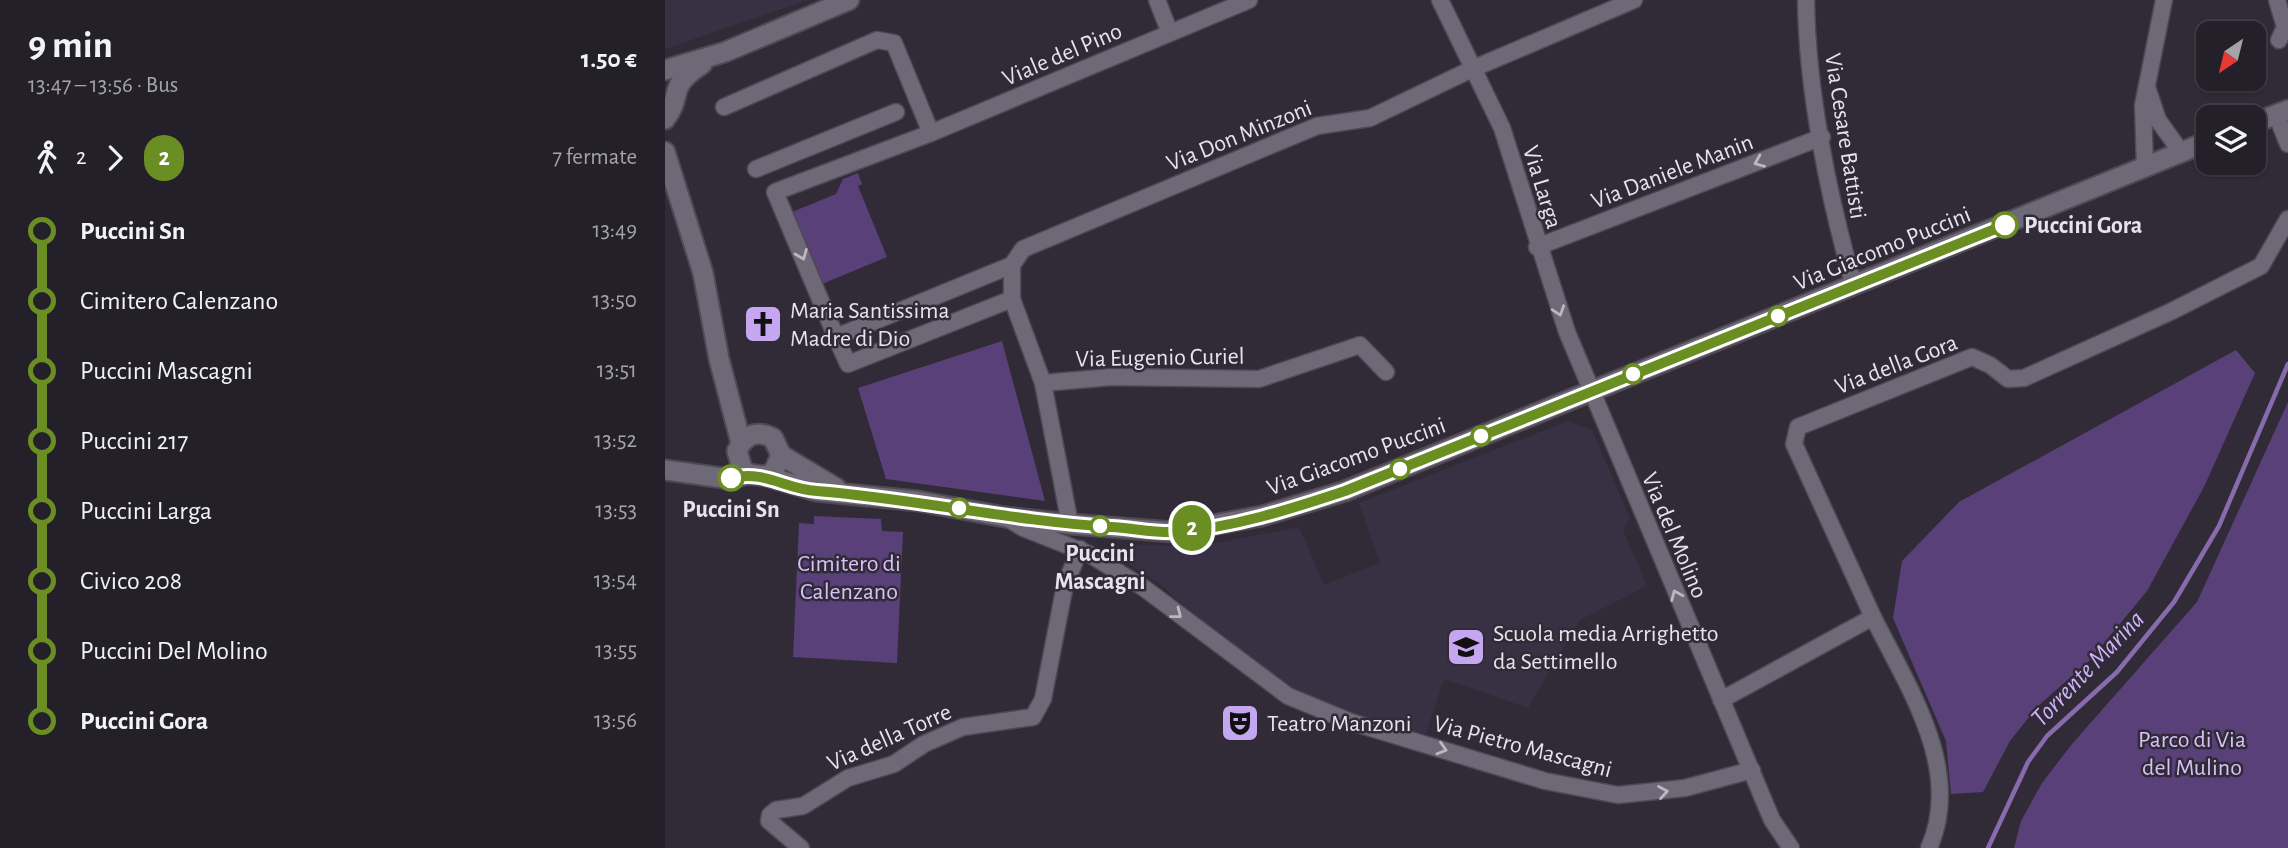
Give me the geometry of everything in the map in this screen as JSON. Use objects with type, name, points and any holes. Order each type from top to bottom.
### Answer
[{"type":"street","points":[[665,70],[725,52],[849,0]]},
{"type":"street","points":[[1157,0],[1170,33]]},
{"type":"street","name":"Viale del Pino","points":[[835,337],[775,192],[931,133],[1249,0]]},
{"type":"street","name":"Via Larga","points":[[1440,0],[1501,128],[1537,247],[1591,391]]},
{"type":"street","name":"Via Don Minzoni","points":[[1011,265],[1023,248],[1317,126],[1370,118],[1472,69],[1634,0]]},
{"type":"street","points":[[2145,167],[2143,105],[2164,0]]},
{"type":"street","points":[[2277,0],[2285,27],[2279,40]]},
{"type":"street","name":"Via Cesare Battisti","points":[[1804,3],[1838,231],[1854,286]]},
{"type":"street","points":[[724,107],[877,40],[886,39],[894,43],[931,133]]},
{"type":"street","points":[[665,119],[673,105],[669,87],[725,52]]},
{"type":"street","points":[[2147,84],[2158,120],[2181,152]]},
{"type":"street","points":[[756,169],[896,112]]},
{"type":"street","points":[[2282,112],[2288,144]]},
{"type":"street","name":"Via Daniele Manin","points":[[1537,247],[1822,137]]},
{"type":"street","points":[[825,141],[837,169]]},
{"type":"street","name":"Via Giacomo Puccini","points":[[844,491],[823,482],[781,455],[773,438],[750,457],[815,491],[844,491],[1005,517],[1174,532],[1262,516],[1345,491],[2196,146]]},
{"type":"street","points":[[665,156],[703,273],[729,398],[750,457],[774,471],[781,455]]},
{"type":"street","name":"Via della Gora","points":[[1873,617],[1794,444],[1798,427],[1972,357],[1990,365],[2008,379],[2024,378],[2170,312],[2262,265],[2288,219]]},
{"type":"street","points":[[1012,299],[848,364],[835,337],[1011,265],[1012,299],[1043,383],[1070,524]]},
{"type":"street","name":"Via Eugenio Curiel","points":[[1043,383],[1111,377],[1259,379],[1360,345],[1386,372]]},
{"type":"street","name":"Via del Molino","points":[[1591,391],[1772,821],[1791,848]]},
{"type":"street","points":[[665,470],[711,477],[750,457]]},
{"type":"street","name":"Via Pietro Mascagni","points":[[1005,517],[1023,528],[1080,549],[1144,588],[1288,696],[1351,722],[1545,781],[1618,795],[1685,788],[1752,770]]},
{"type":"street","name":"Via della Torre","points":[[801,848],[769,821],[770,815],[776,810],[803,806],[848,778],[894,764],[924,744],[963,727],[1033,717],[1042,699],[1065,585],[1080,549]]},
{"type":"street","points":[[1721,700],[1873,617],[1930,735],[1942,795],[1929,848]]},
{"type":"shaded area","points":[[665,0],[808,0],[665,49]]},
{"type":"shaded area","points":[[1568,421],[1592,430],[1630,518],[1623,530],[1647,586],[1580,620],[1528,708],[1444,679],[1426,734],[1351,715],[1300,695],[1221,640],[1161,585],[1120,558],[1128,545],[1200,546],[1299,527],[1324,585],[1380,563],[1359,503]]},
{"type":"green space","points":[[858,173],[862,184],[858,186],[887,257],[822,284],[792,212],[836,194],[843,179]]},
{"type":"green space","points":[[1002,341],[1045,501],[886,479],[858,388]]},
{"type":"green space","points":[[2236,350],[2255,373],[2204,487],[2147,591],[2090,660],[2037,707],[2010,741],[1983,792],[1951,794],[1946,741],[1893,618],[1902,561],[1959,502]]},
{"type":"green space","name":"Parco di Via del Mulino","points":[[2288,402],[2288,848],[2014,848],[2021,821],[2042,783],[2072,744],[2197,602]]},
{"type":"green space","name":"Cimitero di Calenzano","points":[[814,516],[881,519],[882,531],[903,532],[897,663],[793,657],[799,523],[814,524]]},
{"type":"waterway","name":"Torrente Marina","points":[[1988,848],[2028,762],[2047,736],[2117,672],[2174,602],[2219,526],[2288,364]]},
{"type":"bus line","name":"2","points":[[731,478],[748,474],[766,476],[815,491],[844,491],[1048,522],[1174,532],[1262,516],[1345,491],[2005,225]]},
{"type":"place","name":"Puccini Gora","points":[[2005,225]]},
{"type":"place","name":"Maria Santissima Madre di Dio","points":[[763,324]]},
{"type":"place","name":"Puccini Sn","points":[[731,478]]},
{"type":"place","name":"Puccini Mascagni","points":[[1100,526]]},
{"type":"place","name":"Scuola media Arrighetto da Settimello","points":[[1466,647]]},
{"type":"place","name":"Teatro Manzoni","points":[[1240,723]]}]
